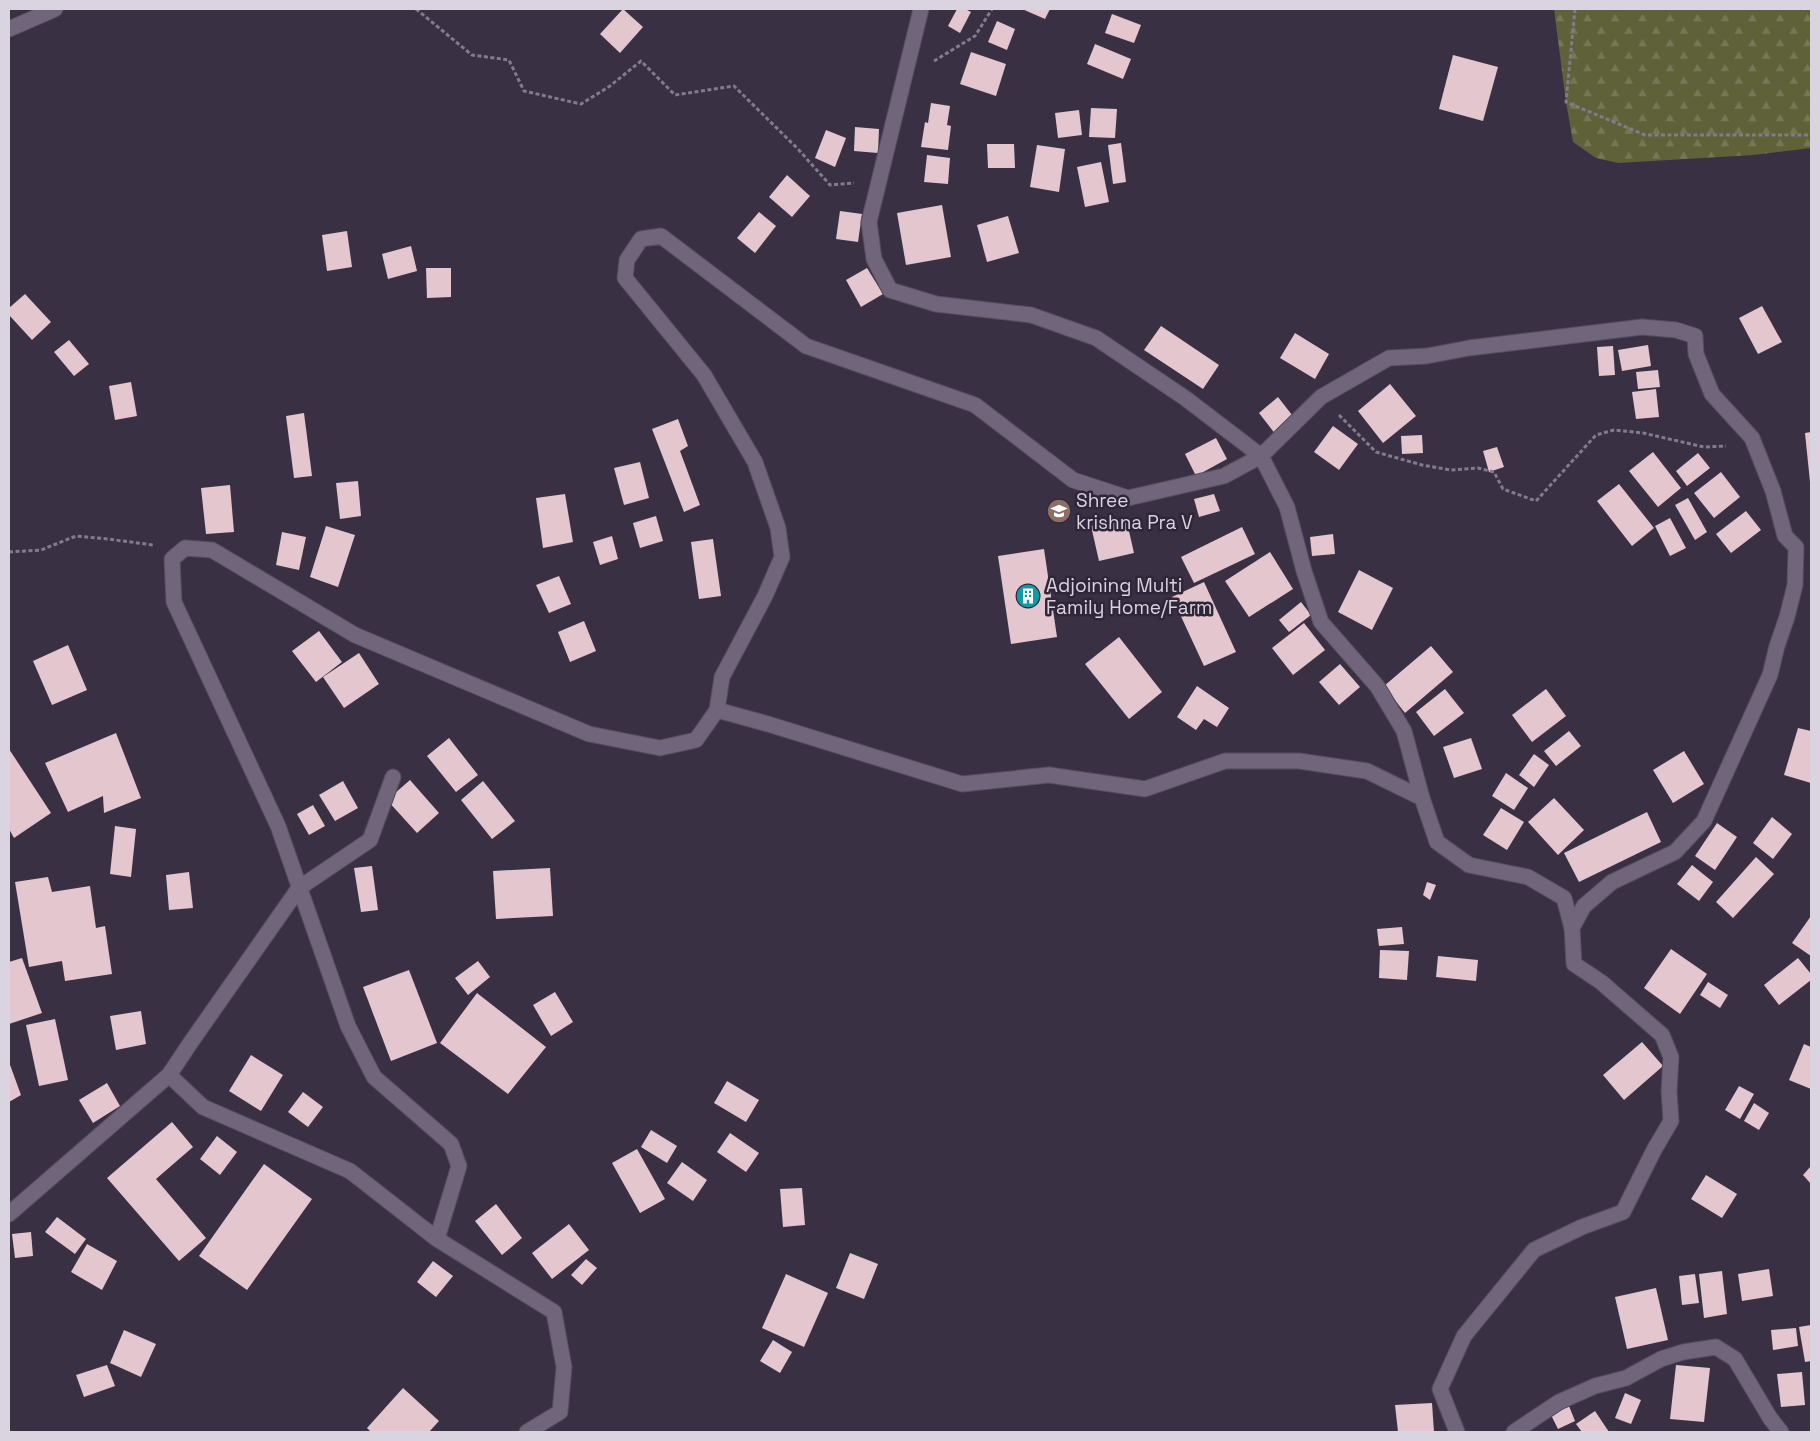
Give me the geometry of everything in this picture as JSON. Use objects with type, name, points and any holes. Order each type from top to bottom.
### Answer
[{"type":"street","points":[[9,28],[55,9]]},
{"type":"street","points":[[921,9],[869,222],[874,259],[890,290],[936,304],[1031,314],[1096,338],[1185,398],[1261,456],[1287,507],[1304,571],[1321,622],[1377,686],[1404,731],[1422,798],[1437,842],[1469,865],[1528,878],[1564,898],[1572,928],[1574,964],[1602,982],[1662,1035],[1671,1057],[1668,1091],[1671,1121],[1622,1212],[1582,1227],[1534,1250],[1464,1336],[1440,1389],[1456,1432]]},
{"type":"street","points":[[437,1239],[459,1166],[451,1144],[374,1077],[348,1026],[278,826],[174,602],[172,559],[185,548],[212,550],[355,635],[589,734],[660,748],[696,740],[717,710],[722,677],[765,596],[782,557],[778,528],[755,462],[704,375],[625,278],[626,260],[641,239],[661,236],[806,346],[975,405],[1073,480],[1128,498],[1224,476],[1261,456],[1321,397],[1389,358],[1427,356],[1469,348],[1642,327],[1676,330],[1695,336],[1696,354],[1712,394],[1752,438],[1773,491],[1784,536],[1796,547],[1795,585],[1770,675],[1704,821],[1675,852],[1612,882],[1584,906],[1572,928]]},
{"type":"street","points":[[717,710],[962,784],[1049,776],[1145,789],[1225,761],[1300,761],[1367,771],[1422,798]]},
{"type":"street","points":[[9,1214],[170,1075],[191,1042],[300,888],[370,840],[393,777]]},
{"type":"street","points":[[170,1075],[203,1107],[350,1171],[437,1239],[554,1312],[564,1367],[560,1412],[527,1432]]},
{"type":"street","points":[[1514,1432],[1559,1402],[1595,1386],[1626,1378],[1661,1360],[1683,1352],[1716,1347],[1735,1359],[1770,1418],[1781,1432]]},
{"type":"path","points":[[416,9],[472,55],[509,60],[524,91],[581,104],[610,86],[641,62],[675,95],[734,86],[798,149],[830,185],[851,184],[882,173],[880,171]]},
{"type":"path","points":[[904,80],[975,36],[992,9]]},
{"type":"path","points":[[1575,9],[1566,102],[1645,135],[1811,135]]},
{"type":"path","points":[[1321,397],[1376,452],[1422,465],[1451,470],[1478,468],[1494,472],[1502,489],[1536,501],[1596,435],[1614,430],[1643,433],[1704,447],[1737,445],[1752,438]]},
{"type":"path","points":[[9,552],[41,550],[76,536],[108,538],[153,545],[179,552],[185,548]]},
{"type":"green space","points":[[1554,9],[1811,9],[1811,148],[1753,155],[1618,163],[1596,158],[1573,142]]},
{"type":"building","points":[[623,9],[643,27],[620,53],[600,34]]},
{"type":"building","points":[[957,9],[965,9],[971,12],[960,33],[948,26]]},
{"type":"building","points":[[1022,9],[1050,9],[1045,19]]},
{"type":"building","points":[[1112,14],[1141,25],[1134,43],[1105,33]]},
{"type":"building","points":[[997,21],[1015,29],[1007,50],[988,42]]},
{"type":"building","points":[[1095,44],[1131,59],[1123,79],[1087,64]]},
{"type":"building","points":[[971,52],[1006,64],[996,96],[960,84]]},
{"type":"building","points":[[1453,55],[1498,67],[1483,121],[1439,109]]},
{"type":"building","points":[[931,103],[950,106],[947,125],[951,126],[948,150],[921,147],[925,122],[928,123]]},
{"type":"building","points":[[1091,108],[1117,109],[1115,138],[1089,137]]},
{"type":"building","points":[[1079,110],[1082,135],[1058,138],[1055,113]]},
{"type":"building","points":[[855,127],[879,129],[878,153],[854,151]]},
{"type":"building","points":[[826,130],[846,138],[835,167],[815,158]]},
{"type":"building","points":[[1121,143],[1126,182],[1113,184],[1108,145]]},
{"type":"building","points":[[987,144],[1014,144],[1015,168],[988,168]]},
{"type":"building","points":[[1037,145],[1065,149],[1059,192],[1030,187]]},
{"type":"building","points":[[927,155],[950,158],[948,184],[924,182]]},
{"type":"building","points":[[1101,162],[1109,202],[1085,207],[1077,167]]},
{"type":"building","points":[[787,175],[810,196],[792,217],[769,197]]},
{"type":"building","points":[[942,205],[951,257],[906,265],[897,213]]},
{"type":"building","points":[[840,211],[862,214],[858,242],[836,239]]},
{"type":"building","points":[[759,212],[776,226],[755,253],[737,238]]},
{"type":"building","points":[[1008,216],[1019,253],[987,262],[977,225]]},
{"type":"building","points":[[347,231],[352,267],[327,271],[322,235]]},
{"type":"building","points":[[411,246],[417,271],[388,279],[382,254]]},
{"type":"building","points":[[426,268],[451,268],[451,297],[427,298]]},
{"type":"building","points":[[867,268],[883,294],[861,307],[846,280]]},
{"type":"building","points":[[25,294],[51,322],[32,340],[9,315],[9,308]]},
{"type":"building","points":[[1762,306],[1782,342],[1758,354],[1739,318]]},
{"type":"building","points":[[1161,326],[1219,365],[1203,389],[1144,350]]},
{"type":"building","points":[[1295,333],[1329,354],[1315,379],[1280,358]]},
{"type":"building","points":[[69,340],[89,364],[74,376],[54,352]]},
{"type":"building","points":[[1648,345],[1651,366],[1622,371],[1618,350]]},
{"type":"building","points":[[1613,346],[1615,375],[1599,376],[1597,347]]},
{"type":"building","points":[[1658,370],[1660,387],[1638,389],[1636,372]]},
{"type":"building","points":[[131,382],[137,416],[115,420],[109,386]]},
{"type":"building","points":[[1390,384],[1416,416],[1383,443],[1358,411]]},
{"type":"building","points":[[1656,389],[1659,417],[1636,419],[1632,392]]},
{"type":"building","points":[[1278,397],[1299,424],[1280,440],[1259,413]]},
{"type":"building","points":[[304,413],[312,476],[294,478],[286,416]]},
{"type":"building","points":[[678,419],[688,446],[680,451],[700,505],[684,512],[652,429]]},
{"type":"building","points":[[1333,426],[1358,444],[1339,470],[1314,452]]},
{"type":"building","points":[[1811,432],[1811,482],[1810,482],[1805,433]]},
{"type":"building","points":[[1422,435],[1423,453],[1402,454],[1401,436]]},
{"type":"building","points":[[1216,438],[1227,459],[1196,476],[1185,454]]},
{"type":"building","points":[[1497,447],[1504,467],[1489,472],[1483,451]]},
{"type":"building","points":[[1653,452],[1681,488],[1658,507],[1629,471]]},
{"type":"building","points":[[1698,453],[1710,468],[1687,486],[1676,471]]},
{"type":"building","points":[[640,462],[649,498],[624,505],[614,468]]},
{"type":"building","points":[[1721,472],[1740,497],[1714,518],[1694,493]]},
{"type":"building","points":[[358,481],[361,516],[340,519],[336,483]]},
{"type":"building","points":[[1619,484],[1654,528],[1632,546],[1597,501]]},
{"type":"building","points":[[230,485],[234,532],[206,534],[201,488]]},
{"type":"building","points":[[565,494],[573,542],[543,548],[536,498]]},
{"type":"building","points":[[1214,494],[1220,511],[1199,517],[1194,499]]},
{"type":"building","points":[[1688,498],[1707,532],[1695,540],[1675,505]]},
{"type":"building","points":[[1746,511],[1761,530],[1731,553],[1716,534]]},
{"type":"building","points":[[656,516],[663,541],[640,548],[633,523]]},
{"type":"building","points":[[1126,518],[1134,553],[1099,561],[1091,526]]},
{"type":"building","points":[[1670,518],[1686,548],[1670,556],[1655,526]]},
{"type":"building","points":[[326,526],[355,535],[338,587],[310,577]]},
{"type":"building","points":[[1242,527],[1255,554],[1194,583],[1181,557]]},
{"type":"building","points":[[282,532],[306,537],[299,570],[276,565]]},
{"type":"building","points":[[1333,534],[1335,554],[1312,556],[1310,537]]},
{"type":"building","points":[[612,536],[618,559],[600,565],[593,542]]},
{"type":"building","points":[[713,539],[721,596],[699,599],[691,542]]},
{"type":"building","name":"Adjoining Multi Family Home/Farm","points":[[1044,549],[1057,637],[1011,644],[998,556]]},
{"type":"building","points":[[1270,552],[1293,589],[1249,617],[1225,581]]},
{"type":"building","points":[[1359,570],[1393,588],[1372,630],[1338,612]]},
{"type":"building","points":[[559,576],[571,604],[549,613],[536,585]]},
{"type":"building","points":[[1204,582],[1236,652],[1204,666],[1172,597]]},
{"type":"building","points":[[1301,602],[1311,615],[1289,632],[1279,620]]},
{"type":"building","points":[[584,621],[596,651],[570,662],[558,632]]},
{"type":"building","points":[[1304,623],[1325,650],[1293,675],[1272,648]]},
{"type":"building","points":[[319,631],[342,662],[316,682],[292,651]]},
{"type":"building","points":[[1119,637],[1162,692],[1129,719],[1085,664]]},
{"type":"building","points":[[68,645],[87,690],[52,705],[33,661]]},
{"type":"building","points":[[1431,646],[1453,672],[1405,713],[1384,686]]},
{"type":"building","points":[[359,653],[379,684],[344,708],[323,677]]},
{"type":"building","points":[[1340,664],[1360,687],[1339,705],[1319,682]]},
{"type":"building","points":[[1197,686],[1229,708],[1217,727],[1204,719],[1196,730],[1177,717]]},
{"type":"building","points":[[1445,689],[1464,713],[1434,736],[1416,712]]},
{"type":"building","points":[[1546,689],[1566,716],[1532,742],[1512,715]]},
{"type":"building","points":[[1798,728],[1811,731],[1811,783],[1784,775]]},
{"type":"building","points":[[1569,731],[1581,746],[1556,766],[1544,751]]},
{"type":"building","points":[[116,733],[141,798],[104,813],[103,796],[68,812],[45,763]]},
{"type":"building","points":[[449,738],[478,775],[456,792],[427,756]]},
{"type":"building","points":[[1471,738],[1482,769],[1454,778],[1443,747]]},
{"type":"building","points":[[9,749],[51,813],[14,838],[9,829]]},
{"type":"building","points":[[1684,751],[1704,784],[1673,803],[1653,770]]},
{"type":"building","points":[[1534,754],[1549,765],[1534,787],[1519,775]]},
{"type":"building","points":[[1506,773],[1528,788],[1514,810],[1492,796]]},
{"type":"building","points":[[410,780],[439,813],[417,833],[387,800]]},
{"type":"building","points":[[343,781],[358,808],[335,821],[319,795]]},
{"type":"building","points":[[483,781],[515,821],[492,839],[461,800]]},
{"type":"building","points":[[1554,798],[1584,830],[1558,855],[1528,822]]},
{"type":"building","points":[[313,805],[325,826],[309,835],[297,814]]},
{"type":"building","points":[[1501,808],[1524,822],[1507,850],[1483,835]]},
{"type":"building","points":[[1647,812],[1661,842],[1579,882],[1564,853]]},
{"type":"building","points":[[1772,817],[1792,834],[1773,859],[1753,843]]},
{"type":"building","points":[[1717,823],[1737,837],[1715,870],[1695,856]]},
{"type":"building","points":[[115,826],[136,829],[131,877],[110,874]]},
{"type":"building","points":[[1756,857],[1774,874],[1733,918],[1716,902]]},
{"type":"building","points":[[1692,865],[1713,882],[1699,901],[1677,884]]},
{"type":"building","points":[[372,866],[378,910],[361,912],[354,868]]},
{"type":"building","points":[[550,868],[553,916],[496,919],[493,871]]},
{"type":"building","points":[[189,872],[193,908],[169,910],[166,875]]},
{"type":"building","points":[[48,877],[52,892],[90,886],[96,928],[105,926],[112,974],[65,981],[62,961],[29,967],[15,882]]},
{"type":"building","points":[[1427,882],[1436,885],[1430,900],[1423,895]]},
{"type":"building","points":[[1811,916],[1811,956],[1792,943]]},
{"type":"building","points":[[1402,927],[1404,944],[1379,946],[1377,929]]},
{"type":"building","points":[[1671,949],[1707,974],[1680,1014],[1644,988]]},
{"type":"building","points":[[1380,950],[1409,951],[1407,980],[1379,978]]},
{"type":"building","points":[[1438,956],[1478,960],[1476,981],[1436,977]]},
{"type":"building","points":[[22,958],[42,1013],[9,1024],[9,962]]},
{"type":"building","points":[[1798,958],[1811,974],[1811,980],[1779,1005],[1764,985]]},
{"type":"building","points":[[478,961],[490,977],[468,995],[455,978]]},
{"type":"building","points":[[409,970],[437,1043],[391,1061],[363,987]]},
{"type":"building","points":[[1708,982],[1728,995],[1720,1008],[1700,995]]},
{"type":"building","points":[[555,992],[573,1022],[551,1036],[533,1005]]},
{"type":"building","points":[[477,993],[546,1047],[508,1094],[440,1043]]},
{"type":"building","points":[[141,1011],[146,1044],[116,1050],[110,1016]]},
{"type":"building","points":[[55,1019],[68,1080],[39,1086],[26,1025]]},
{"type":"building","points":[[1642,1042],[1663,1066],[1624,1100],[1603,1075]]},
{"type":"building","points":[[1804,1044],[1811,1047],[1811,1089],[1789,1080]]},
{"type":"building","points":[[251,1055],[283,1075],[261,1111],[229,1091]]},
{"type":"building","points":[[9,1062],[21,1095],[9,1102]]},
{"type":"building","points":[[727,1081],[759,1100],[746,1122],[714,1103]]},
{"type":"building","points":[[107,1083],[120,1106],[93,1123],[79,1100]]},
{"type":"building","points":[[1739,1086],[1754,1094],[1740,1119],[1725,1110]]},
{"type":"building","points":[[303,1092],[323,1107],[308,1127],[288,1112]]},
{"type":"building","points":[[1754,1103],[1769,1113],[1759,1130],[1744,1121]]},
{"type":"building","points":[[172,1122],[193,1147],[156,1179],[206,1238],[179,1261],[107,1178]]},
{"type":"building","points":[[651,1130],[677,1146],[667,1163],[641,1147]]},
{"type":"building","points":[[730,1133],[759,1153],[746,1172],[717,1152]]},
{"type":"building","points":[[217,1136],[237,1152],[220,1175],[200,1159]]},
{"type":"building","points":[[637,1149],[665,1199],[640,1213],[612,1163]]},
{"type":"building","points":[[682,1162],[707,1180],[693,1201],[667,1183]]},
{"type":"building","points":[[264,1164],[312,1199],[247,1290],[199,1256]]},
{"type":"building","points":[[1811,1166],[1811,1184],[1803,1175]]},
{"type":"building","points":[[1706,1175],[1737,1194],[1722,1218],[1691,1199]]},
{"type":"building","points":[[802,1188],[805,1225],[783,1227],[780,1189]]},
{"type":"building","points":[[496,1204],[522,1238],[502,1255],[475,1221]]},
{"type":"building","points":[[57,1217],[86,1239],[75,1254],[45,1232]]},
{"type":"building","points":[[569,1224],[589,1250],[552,1279],[532,1253]]},
{"type":"building","points":[[31,1232],[33,1256],[15,1258],[12,1234]]},
{"type":"building","points":[[87,1244],[117,1261],[102,1290],[71,1272]]},
{"type":"building","points":[[850,1253],[878,1264],[864,1299],[836,1288]]},
{"type":"building","points":[[586,1259],[597,1268],[582,1285],[571,1275]]},
{"type":"building","points":[[433,1261],[453,1276],[436,1297],[417,1282]]},
{"type":"building","points":[[1769,1269],[1773,1296],[1742,1301],[1738,1274]]},
{"type":"building","points":[[1722,1271],[1727,1314],[1704,1318],[1699,1274]]},
{"type":"building","points":[[786,1274],[828,1293],[804,1347],[762,1328]]},
{"type":"building","points":[[1695,1274],[1699,1303],[1682,1305],[1679,1276]]},
{"type":"building","points":[[1656,1288],[1668,1340],[1627,1349],[1615,1297]]},
{"type":"building","points":[[1811,1325],[1811,1361],[1805,1362],[1799,1327]]},
{"type":"building","points":[[1796,1328],[1798,1346],[1773,1350],[1771,1330]]},
{"type":"building","points":[[124,1330],[156,1344],[141,1377],[110,1363]]},
{"type":"building","points":[[773,1340],[792,1352],[780,1373],[760,1361]]},
{"type":"building","points":[[107,1365],[115,1386],[84,1397],[76,1375]]},
{"type":"building","points":[[1676,1365],[1710,1368],[1704,1422],[1670,1419]]},
{"type":"building","points":[[1802,1372],[1805,1405],[1781,1407],[1777,1374]]},
{"type":"building","points":[[403,1388],[439,1421],[429,1432],[371,1432],[367,1428]]},
{"type":"building","points":[[1625,1393],[1641,1400],[1631,1424],[1615,1418]]},
{"type":"building","points":[[1432,1403],[1434,1432],[1398,1432],[1395,1405]]},
{"type":"building","points":[[1569,1406],[1575,1421],[1558,1429],[1551,1415]]},
{"type":"building","points":[[1595,1411],[1609,1432],[1582,1432],[1576,1424]]},
{"type":"place","name":"Shree krishna Pra V","points":[[1059,511]]},
{"type":"place","name":"Adjoining Multi Family Home/Farm","points":[[1028,596]]}]
